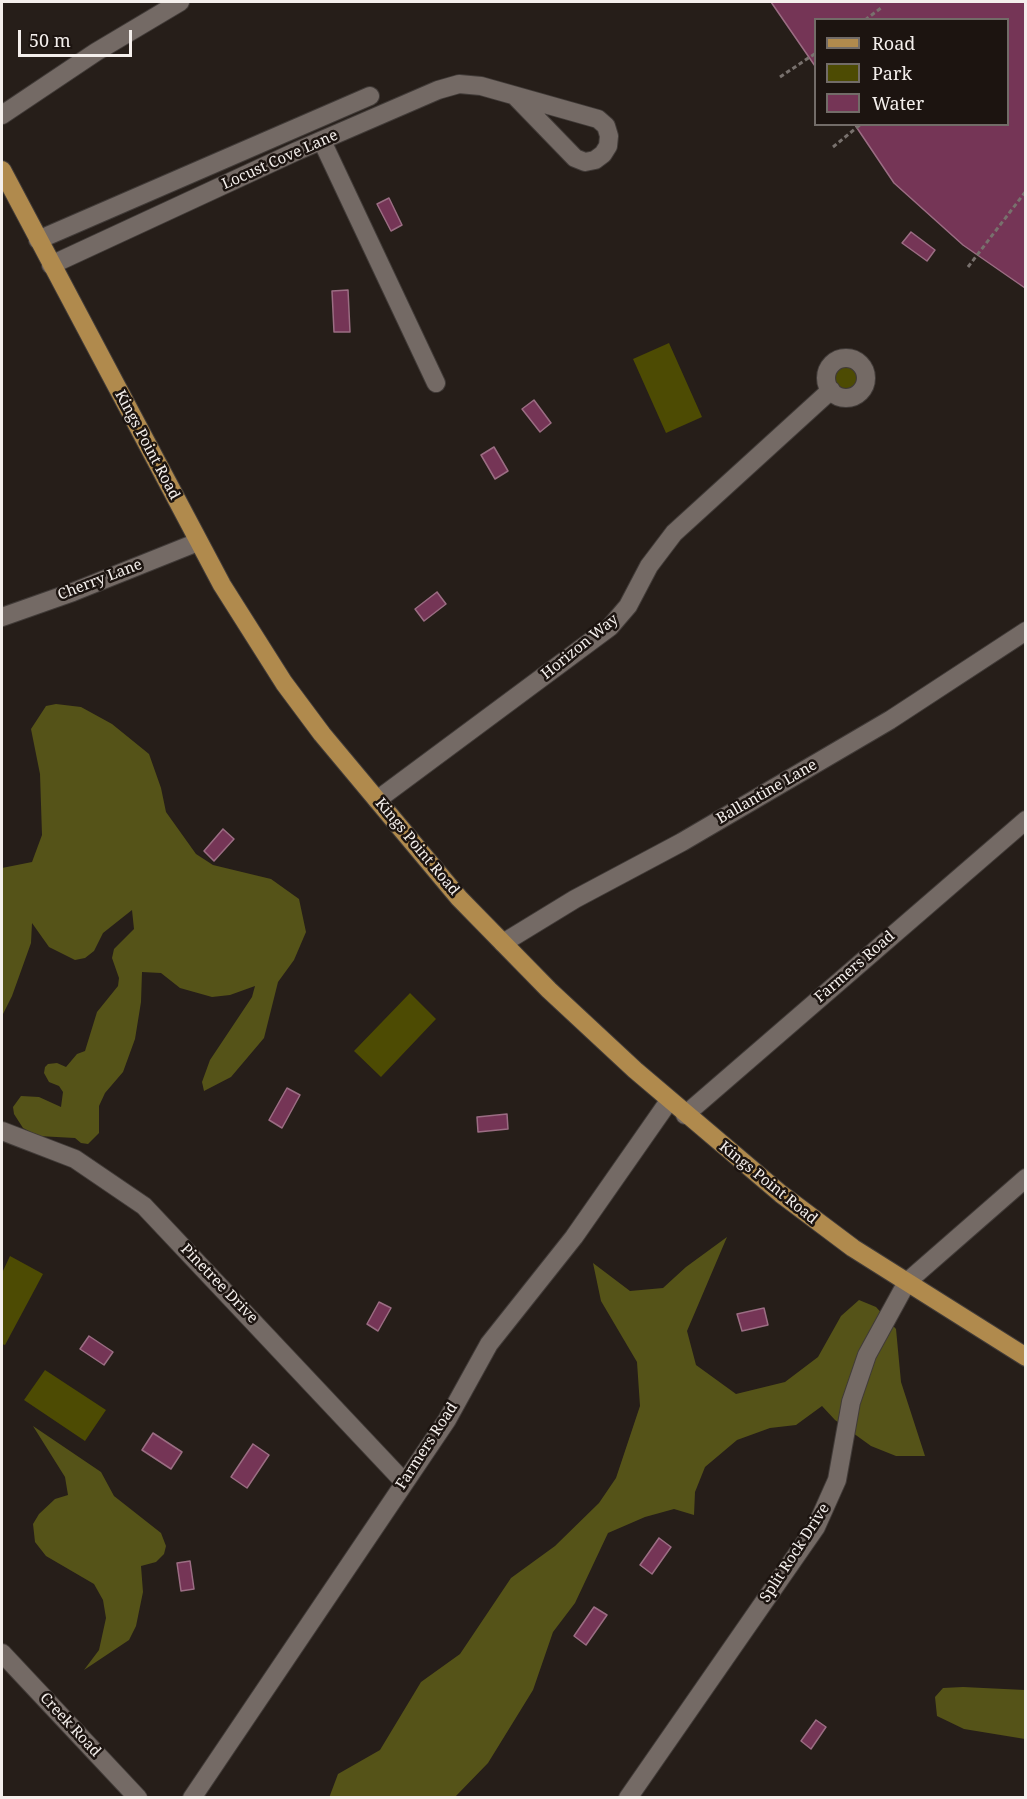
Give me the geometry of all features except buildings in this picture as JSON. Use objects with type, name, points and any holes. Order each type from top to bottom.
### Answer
[{"type":"main road","name":"Kings Point Road","points":[[2,170],[222,585],[284,683],[322,734],[459,898],[549,990],[685,1115],[824,1227],[1026,1357]]},
{"type":"street","points":[[2,115],[96,52],[180,2]]},
{"type":"street","name":"Locust Cove Lane","points":[[51,265],[322,141],[438,90],[459,84],[481,86],[598,119],[606,126],[609,136],[608,146],[595,160],[585,162],[575,158],[515,96]]},
{"type":"street","points":[[38,240],[370,96]]},
{"type":"street","points":[[322,141],[436,383]]},
{"type":"street","name":"Horizon Way","points":[[377,800],[610,627],[628,606],[649,566],[674,533],[831,390]]},
{"type":"street","name":"Cherry Lane","points":[[2,617],[73,592],[198,542]]},
{"type":"street","name":"Ballantine Lane","points":[[503,943],[575,899],[682,842],[890,720],[1026,631]]},
{"type":"street","name":"Farmers Road","points":[[685,1115],[1026,820]]},
{"type":"street","name":"Farmers Road","points":[[192,1797],[447,1420],[489,1344],[574,1237],[669,1101]]},
{"type":"street","name":"Pinetree Drive","points":[[2,1131],[75,1159],[144,1206],[404,1482]]},
{"type":"street","points":[[907,1282],[1026,1178]]},
{"type":"street","name":"Split Rock Drive","points":[[628,1797],[816,1527],[837,1480],[851,1402],[867,1355],[907,1282]]},
{"type":"street","name":"Creek Road","points":[[2,1653],[138,1797]]},
{"type":"path","points":[[868,18],[881,8]]},
{"type":"path","points":[[780,77],[814,54]]},
{"type":"path","points":[[833,147],[859,126]]},
{"type":"path","points":[[968,267],[1026,191]]},
{"type":"green space","points":[[669,343],[702,417],[666,433],[633,359]]},
{"type":"green space","points":[[846,364],[856,368],[860,378],[856,388],[846,392],[836,388],[832,378],[836,368]]},
{"type":"green space","points":[[410,993],[436,1019],[381,1077],[354,1051]]},
{"type":"green space","points":[[10,1256],[43,1274],[5,1345],[2,1344],[2,1273]]},
{"type":"green space","points":[[45,1370],[106,1410],[85,1441],[24,1400]]},
{"type":"shaded area","points":[[56,704],[81,707],[112,724],[149,754],[161,788],[166,812],[196,854],[213,865],[271,879],[299,899],[306,932],[294,960],[278,982],[264,1038],[231,1077],[204,1091],[202,1082],[210,1060],[252,997],[255,986],[230,995],[212,997],[180,988],[161,973],[142,972],[141,1002],[135,1039],[123,1072],[105,1093],[99,1106],[99,1133],[88,1144],[81,1143],[75,1138],[38,1136],[23,1128],[14,1114],[13,1107],[21,1096],[39,1097],[61,1107],[63,1092],[59,1086],[49,1082],[44,1073],[45,1067],[48,1064],[57,1063],[66,1067],[77,1054],[85,1051],[97,1012],[118,986],[119,978],[112,958],[114,949],[134,929],[132,910],[103,933],[94,951],[85,958],[75,960],[49,947],[32,923],[31,943],[12,996],[2,1016],[2,868],[32,862],[42,835],[40,774],[31,729],[46,706]]},
{"type":"shaded area","points":[[727,1237],[687,1331],[696,1365],[736,1394],[785,1382],[818,1357],[841,1316],[859,1300],[876,1307],[896,1329],[901,1382],[925,1456],[896,1456],[871,1446],[835,1420],[822,1406],[796,1425],[770,1428],[737,1440],[705,1467],[695,1492],[694,1515],[674,1509],[645,1517],[608,1533],[575,1603],[553,1632],[533,1690],[488,1763],[455,1797],[329,1798],[338,1774],[380,1750],[421,1682],[460,1654],[511,1578],[555,1546],[599,1503],[616,1478],[640,1406],[637,1362],[601,1301],[593,1263],[630,1291],[663,1288],[686,1267]]},
{"type":"shaded area","points":[[33,1426],[101,1472],[114,1496],[161,1533],[166,1546],[164,1554],[156,1562],[141,1566],[143,1592],[136,1626],[129,1640],[84,1670],[99,1650],[106,1618],[103,1600],[94,1584],[46,1556],[35,1542],[33,1524],[39,1514],[55,1499],[68,1495],[65,1477]]},
{"type":"shaded area","points":[[943,1688],[1025,1690],[1025,1739],[964,1729],[937,1716],[935,1697]]},
{"type":"water","points":[[771,2],[1025,2],[1025,288],[963,245],[894,183],[856,126],[1009,126],[1009,18],[814,18],[814,65]]},
{"type":"water","points":[[389,198],[402,225],[391,231],[377,204]]},
{"type":"water","points":[[911,232],[935,250],[927,261],[902,243]]},
{"type":"water","points":[[348,290],[350,332],[334,332],[332,291]]},
{"type":"water","points":[[534,400],[551,423],[540,432],[522,409]]},
{"type":"water","points":[[494,447],[508,471],[495,479],[481,455]]},
{"type":"water","points":[[437,592],[446,604],[424,621],[415,609]]},
{"type":"water","points":[[223,829],[234,839],[214,861],[204,851]]},
{"type":"water","points":[[287,1088],[300,1095],[282,1128],[269,1120]]},
{"type":"water","points":[[507,1114],[508,1129],[478,1132],[477,1117]]},
{"type":"water","points":[[379,1302],[391,1308],[378,1331],[367,1324]]},
{"type":"water","points":[[764,1308],[768,1325],[742,1331],[737,1314]]},
{"type":"water","points":[[89,1336],[113,1352],[104,1365],[80,1349]]},
{"type":"water","points":[[153,1433],[182,1452],[171,1469],[142,1450]]},
{"type":"water","points":[[253,1444],[269,1455],[247,1488],[231,1477]]},
{"type":"water","points":[[659,1538],[671,1547],[652,1574],[640,1565]]},
{"type":"water","points":[[190,1561],[194,1589],[181,1591],[177,1563]]},
{"type":"water","points":[[594,1607],[607,1615],[586,1645],[574,1636]]},
{"type":"water","points":[[816,1720],[826,1727],[811,1749],[801,1741]]}]
